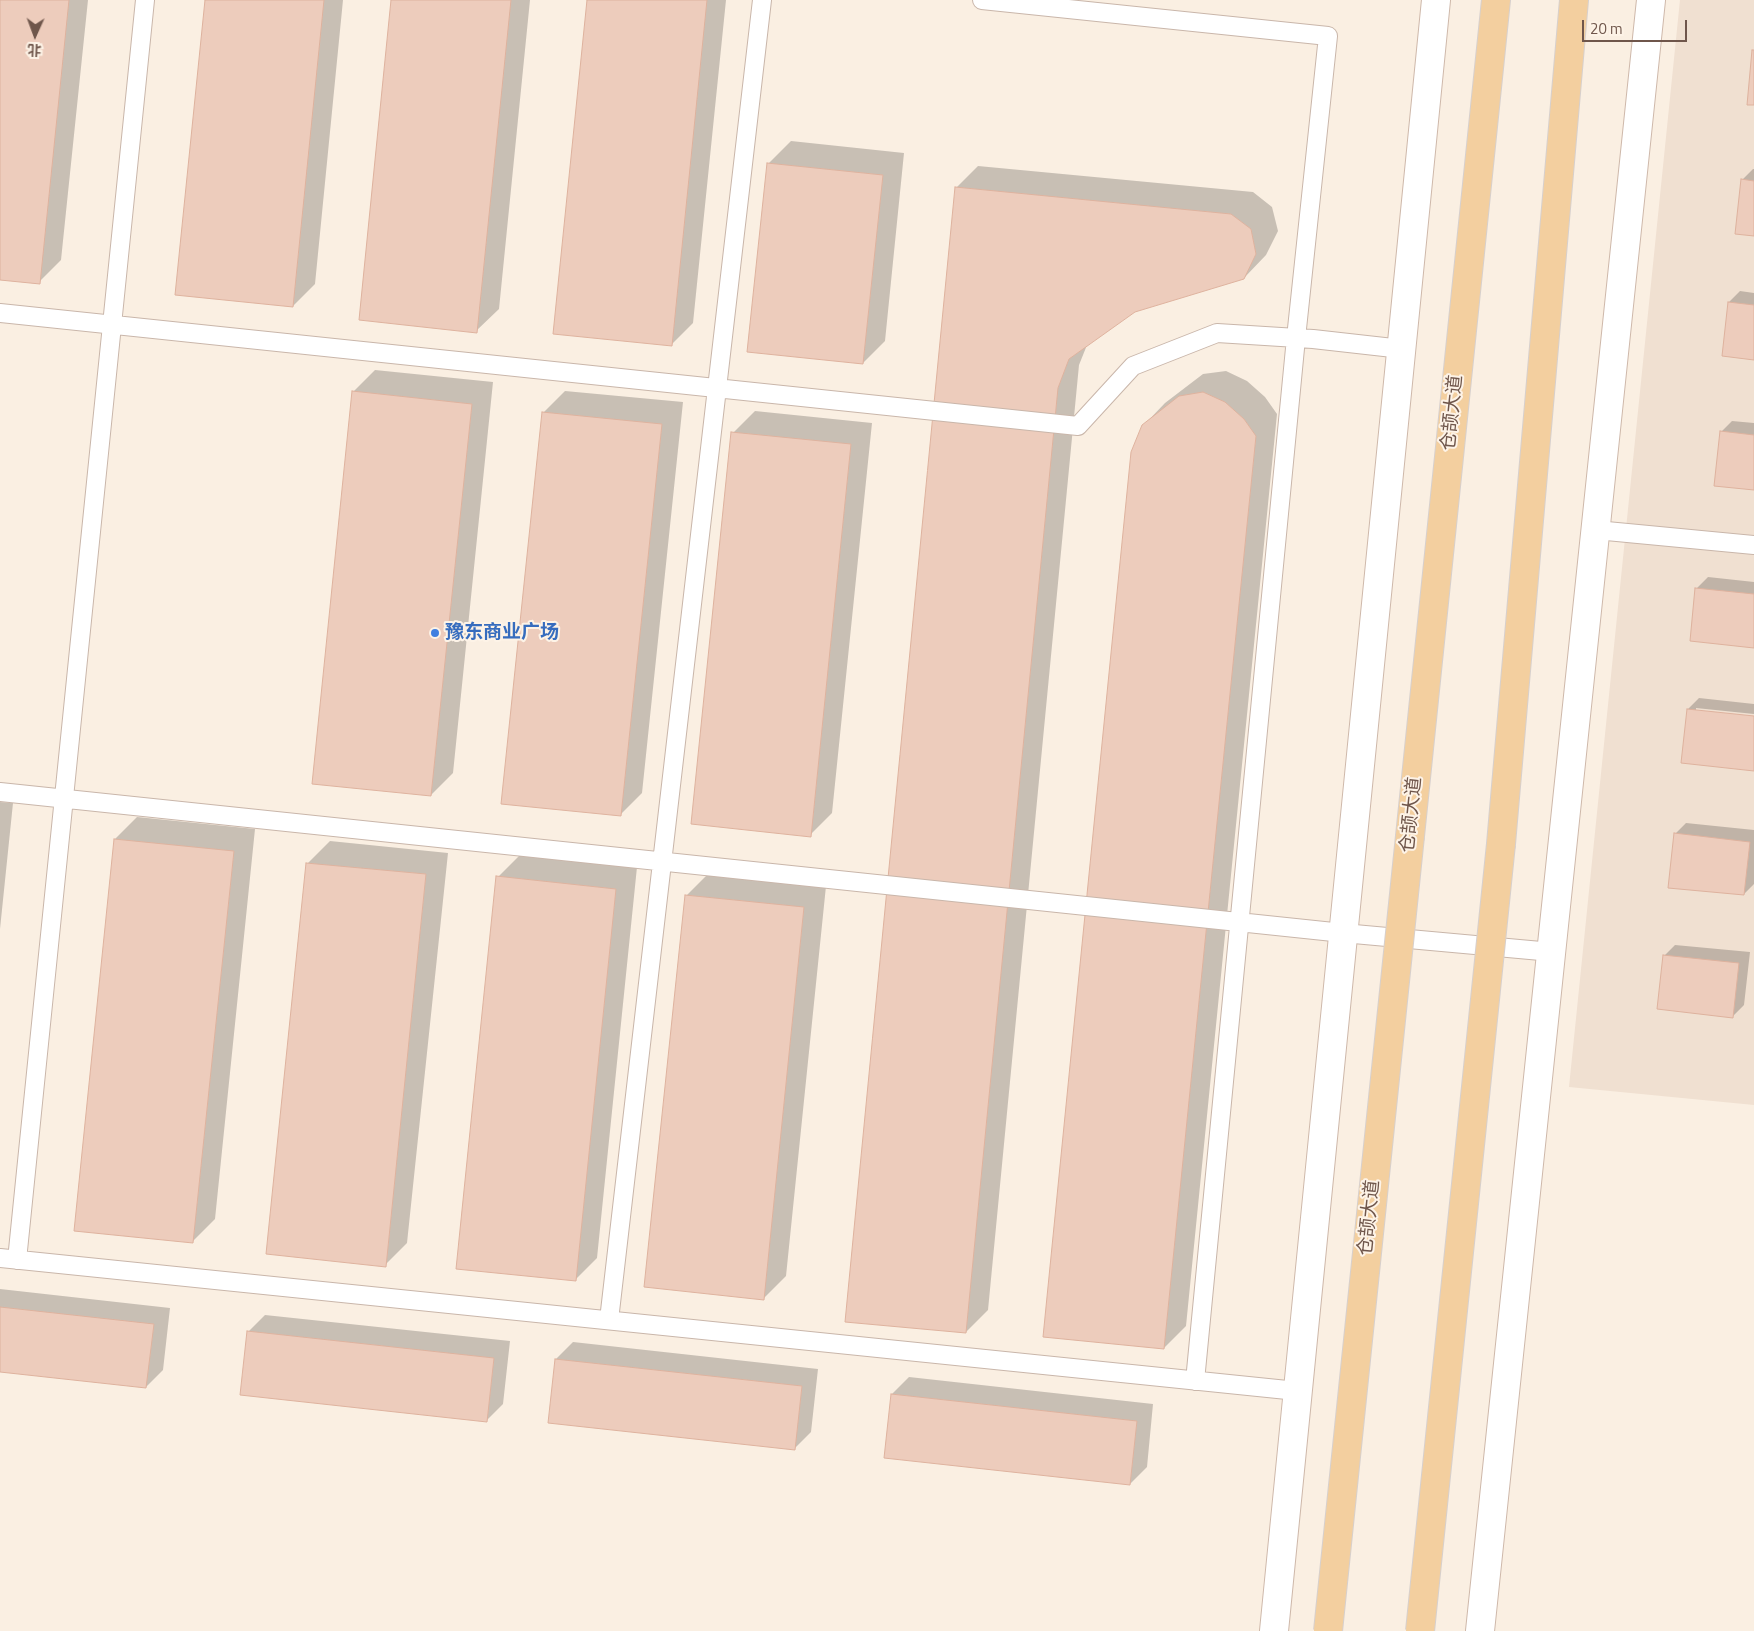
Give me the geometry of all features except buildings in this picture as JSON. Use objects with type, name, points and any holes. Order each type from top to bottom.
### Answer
[{"type":"main road","points":[[1274,1631],[1436,0]]},
{"type":"main road","name":"仓颉大道","points":[[1328,1631],[1496,0]]},
{"type":"main road","points":[[1420,1631],[1501,844],[1574,0]]},
{"type":"main road","points":[[1480,1631],[1651,0]]},
{"type":"lane","points":[[146,0],[64,799],[9,1259],[1297,1391]]},
{"type":"lane","points":[[609,1320],[762,0]]},
{"type":"lane","points":[[982,0],[1328,36],[1296,338],[1195,1381]]},
{"type":"lane","points":[[0,313],[1078,426],[1133,366],[1217,333],[1296,338],[1402,349]]},
{"type":"lane","points":[[1596,530],[1754,545]]},
{"type":"lane","points":[[0,792],[1343,932],[1552,952]]},
{"type":"shaded area","points":[[1680,0],[1754,0],[1754,1105],[1569,1087]]},
{"type":"place","name":"豫东商业广场","points":[[435,633]]}]
